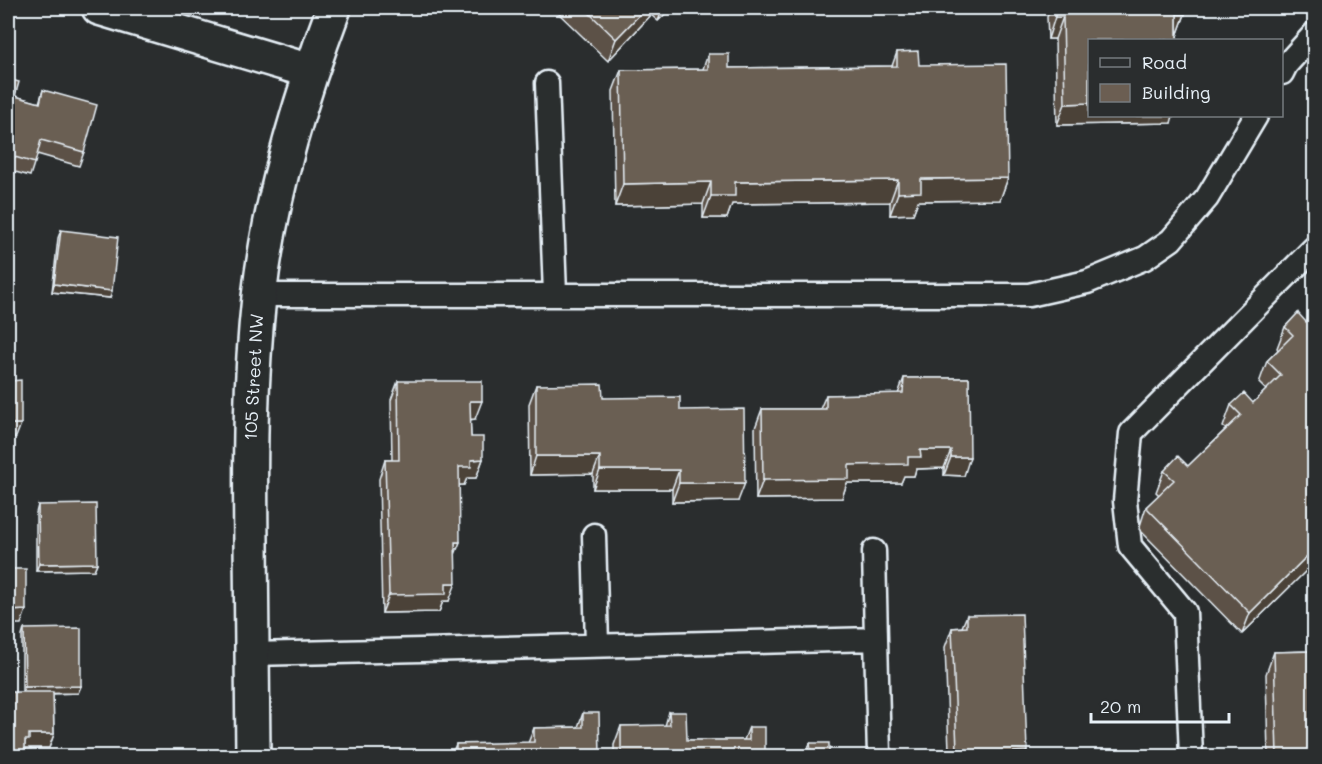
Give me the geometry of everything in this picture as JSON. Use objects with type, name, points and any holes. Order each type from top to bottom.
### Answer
[{"type":"street","points":[[99,8],[310,71]]},
{"type":"street","name":"105 Street NW","points":[[253,756],[250,440],[252,369],[259,295],[273,212],[289,143],[310,71],[334,8]]},
{"type":"lane","points":[[1283,70],[1314,34]]},
{"type":"lane","points":[[547,82],[555,294]]},
{"type":"lane","points":[[259,295],[1029,295],[1087,282],[1145,258],[1171,240],[1207,198],[1255,117]]},
{"type":"lane","points":[[1191,756],[1185,612],[1130,546],[1125,501],[1131,433],[1314,248]]},
{"type":"lane","points":[[594,535],[597,645]]},
{"type":"lane","points":[[874,551],[879,756]]},
{"type":"lane","points":[[252,654],[876,639]]},
{"type":"building","points":[[584,8],[646,8],[616,39]]},
{"type":"building","points":[[1055,8],[1185,8],[1185,14],[1177,14],[1177,39],[1088,39],[1088,103],[1065,104],[1063,17],[1055,17]]},
{"type":"building","points":[[918,51],[919,65],[1006,64],[1008,178],[921,179],[921,192],[898,193],[898,180],[735,182],[735,196],[711,196],[711,182],[623,184],[621,70],[708,69],[708,54],[729,54],[729,68],[897,66],[897,52]]},
{"type":"building","points":[[8,79],[19,82],[15,96],[40,103],[43,90],[97,105],[84,152],[41,140],[35,163],[8,155]]},
{"type":"building","points":[[61,230],[118,237],[112,291],[54,284]]},
{"type":"building","points":[[1298,313],[1306,322],[1314,314],[1314,549],[1250,613],[1146,507],[1174,480],[1164,471],[1178,456],[1188,466],[1241,415],[1231,405],[1244,393],[1253,403],[1281,375],[1267,361],[1293,335],[1285,327]]},
{"type":"building","points":[[8,356],[11,356],[11,381],[21,380],[21,424],[8,424]]},
{"type":"building","points":[[904,378],[969,378],[970,457],[951,457],[951,450],[920,450],[921,457],[908,457],[908,464],[849,465],[849,479],[763,480],[762,409],[826,409],[826,395],[903,393]]},
{"type":"building","points":[[398,381],[482,381],[482,401],[470,401],[471,437],[483,437],[483,459],[471,460],[471,467],[459,467],[460,542],[455,542],[456,583],[446,583],[446,594],[389,595],[385,460],[399,460]]},
{"type":"building","points":[[602,384],[603,398],[680,397],[680,410],[744,409],[745,483],[679,483],[679,470],[600,470],[600,456],[536,456],[536,385]]},
{"type":"building","points":[[96,504],[97,563],[39,564],[38,505]]},
{"type":"building","points":[[8,569],[26,569],[26,610],[8,611]]},
{"type":"building","points":[[1022,614],[1027,751],[1013,752],[1013,756],[942,756],[941,750],[957,750],[952,628],[967,627],[967,615]]},
{"type":"building","points":[[81,628],[81,686],[25,687],[24,629]]},
{"type":"building","points":[[1314,651],[1314,756],[1277,756],[1274,652]]},
{"type":"building","points":[[8,692],[53,692],[54,734],[29,734],[29,740],[25,740],[25,756],[8,756]]},
{"type":"building","points":[[669,712],[686,712],[687,740],[749,740],[749,727],[765,727],[765,752],[811,752],[810,743],[829,743],[829,756],[621,756],[621,726],[670,725]]},
{"type":"building","points":[[583,713],[599,713],[600,756],[456,756],[456,744],[534,742],[534,728],[583,727]]}]
